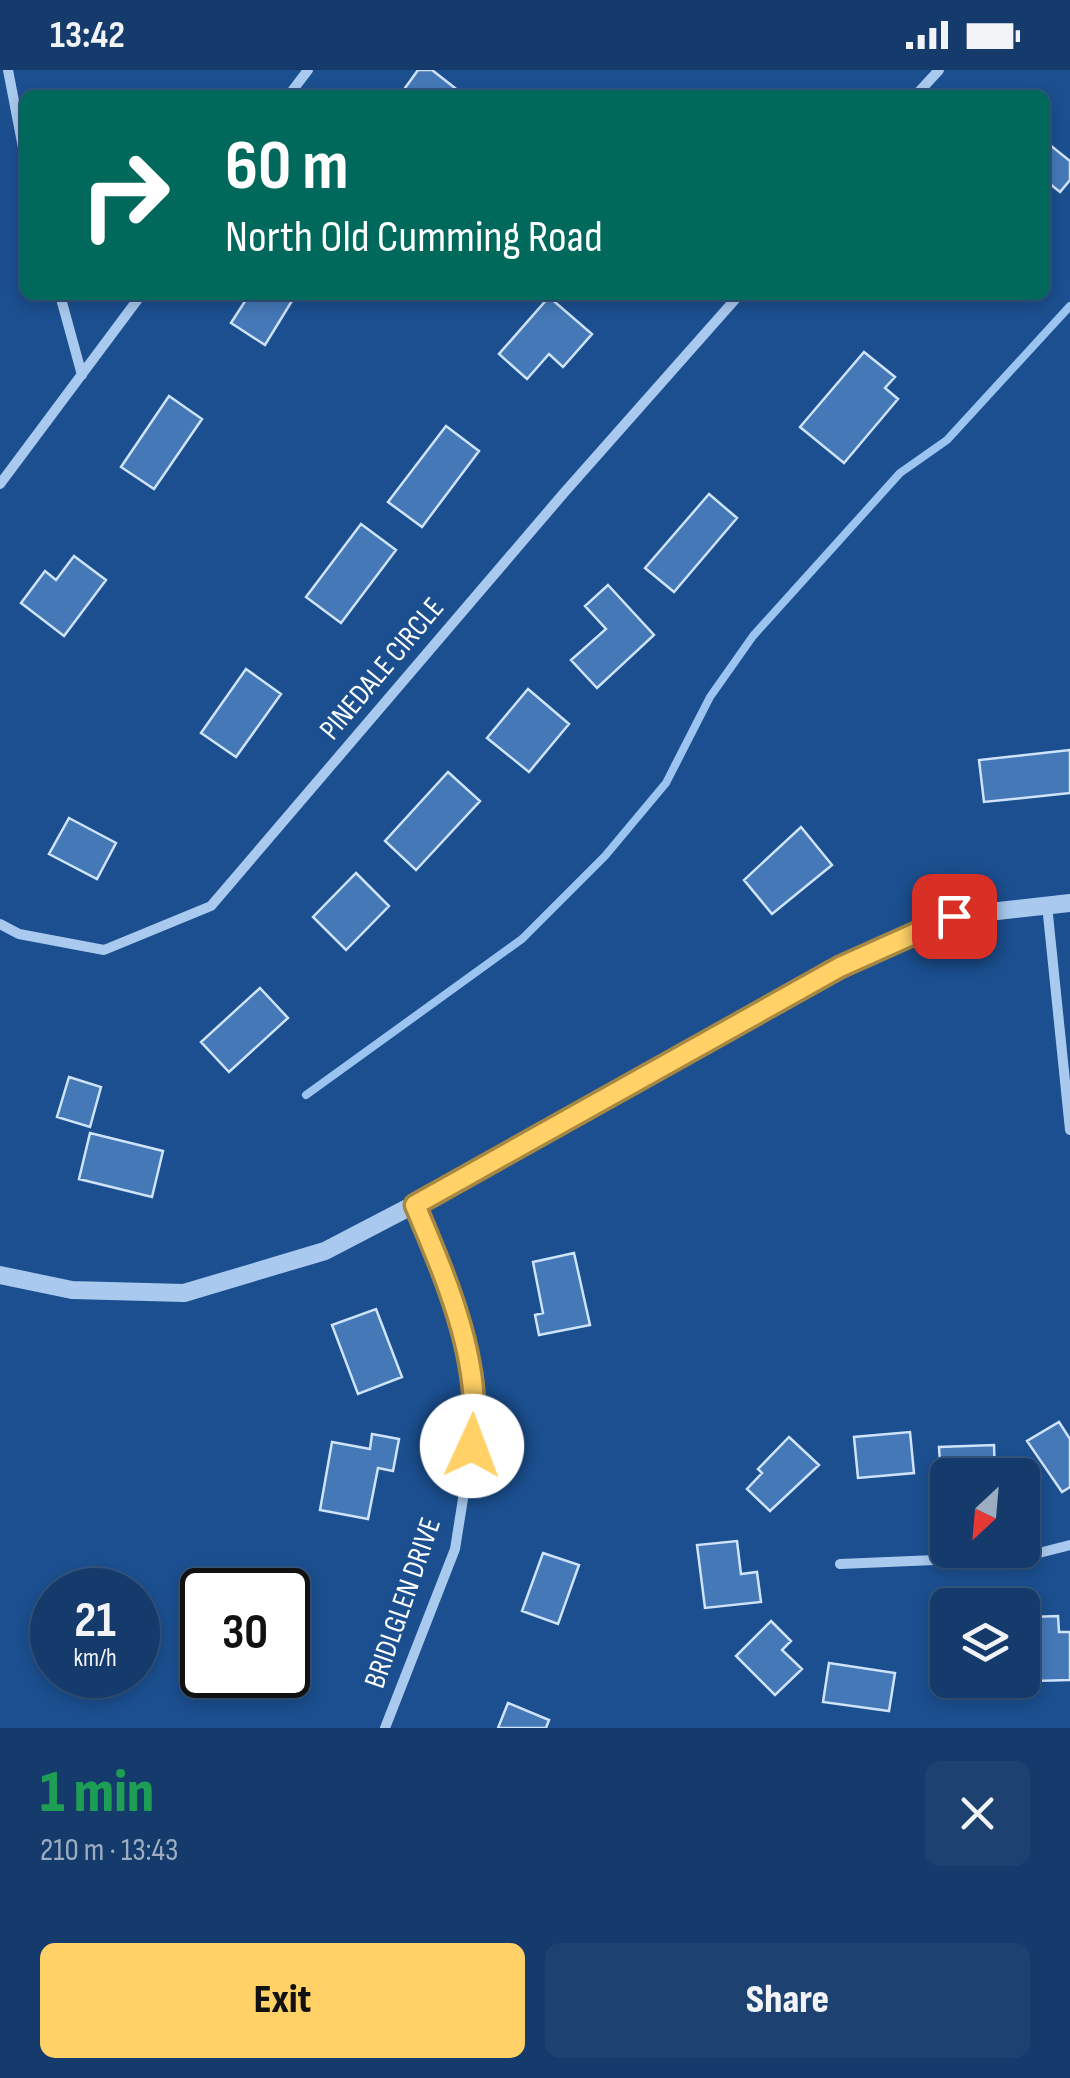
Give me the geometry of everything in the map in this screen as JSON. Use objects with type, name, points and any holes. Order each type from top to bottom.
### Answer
[{"type":"street","points":[[8,70],[20,132]]},
{"type":"street","points":[[293,90],[308,70]]},
{"type":"street","points":[[920,90],[938,70]]},
{"type":"street","points":[[61,300],[82,375]]},
{"type":"street","points":[[0,484],[137,300]]},
{"type":"street","name":"PINEDALE CIRCLE","points":[[0,924],[20,934],[104,950],[212,906],[562,494],[735,300]]},
{"type":"street","points":[[0,1275],[72,1290],[184,1293],[326,1251],[840,967],[954,916],[1070,903]]},
{"type":"street","points":[[1047,905],[1070,1130]]},
{"type":"street","name":"BRIDLGLEN DRIVE","points":[[385,1728],[456,1549],[477,1411],[453,1296],[415,1205]]},
{"type":"street","points":[[840,1564],[1026,1556],[1070,1545]]},
{"type":"building","points":[[418,70],[432,70],[455,88],[454,90],[404,90]]},
{"type":"building","points":[[1050,145],[1070,161],[1070,180],[1060,192],[1050,184]]},
{"type":"building","points":[[246,300],[293,300],[265,345],[231,323]]},
{"type":"building","points":[[546,300],[552,300],[592,334],[563,367],[549,354],[527,379],[499,354]]},
{"type":"building","points":[[864,352],[895,377],[885,388],[898,399],[844,463],[800,427]]},
{"type":"building","points":[[169,396],[202,419],[154,489],[121,467]]},
{"type":"building","points":[[446,426],[479,451],[422,527],[388,502]]},
{"type":"building","points":[[709,494],[737,518],[674,592],[645,568]]},
{"type":"building","points":[[361,524],[396,550],[341,623],[306,597]]},
{"type":"building","points":[[74,556],[106,580],[64,636],[21,603],[45,571],[56,580]]},
{"type":"building","points":[[608,585],[654,635],[597,688],[571,660],[606,629],[585,606]]},
{"type":"building","points":[[246,669],[281,694],[236,757],[201,733]]},
{"type":"building","points":[[528,689],[569,724],[529,772],[487,738]]},
{"type":"building","points":[[1070,750],[1070,793],[984,802],[979,760]]},
{"type":"building","points":[[448,772],[480,801],[416,870],[385,841]]},
{"type":"building","points":[[69,818],[116,843],[97,879],[49,854]]},
{"type":"building","points":[[801,827],[832,865],[772,914],[744,880]]},
{"type":"building","points":[[356,873],[389,906],[346,950],[313,917]]},
{"type":"building","points":[[260,988],[288,1018],[229,1072],[201,1042]]},
{"type":"building","points":[[69,1077],[101,1087],[90,1127],[57,1117]]},
{"type":"building","points":[[90,1133],[163,1151],[152,1197],[79,1179]]},
{"type":"building","points":[[574,1253],[590,1325],[539,1335],[535,1315],[543,1313],[533,1262]]},
{"type":"building","points":[[376,1309],[402,1377],[358,1394],[332,1325]]},
{"type":"building","points":[[1059,1422],[1070,1439],[1070,1487],[1062,1492],[1027,1441]]},
{"type":"building","points":[[910,1432],[914,1473],[858,1478],[854,1437]]},
{"type":"building","points":[[372,1434],[399,1439],[393,1471],[378,1468],[368,1519],[320,1510],[332,1442],[370,1449]]},
{"type":"building","points":[[789,1437],[819,1465],[770,1511],[747,1489],[762,1473],[758,1469]]},
{"type":"building","points":[[994,1445],[994,1458],[940,1458],[939,1447]]},
{"type":"building","points":[[737,1541],[741,1574],[757,1572],[761,1602],[705,1608],[697,1545]]},
{"type":"building","points":[[543,1553],[579,1565],[558,1624],[522,1611]]},
{"type":"building","points":[[1058,1616],[1059,1632],[1070,1632],[1070,1680],[1040,1681],[1040,1617]]},
{"type":"building","points":[[771,1621],[791,1641],[782,1650],[802,1669],[775,1695],[736,1656]]},
{"type":"building","points":[[829,1663],[895,1673],[889,1711],[823,1702]]},
{"type":"building","points":[[508,1703],[549,1720],[546,1728],[498,1728]]},
{"type":"waterway","points":[[306,1095],[522,939],[605,856],[666,783],[710,697],[753,636],[900,473],[947,440],[1070,306]]},
{"type":"route","points":[[472,1446],[477,1411],[453,1296],[415,1205],[840,967],[954,916]]}]
